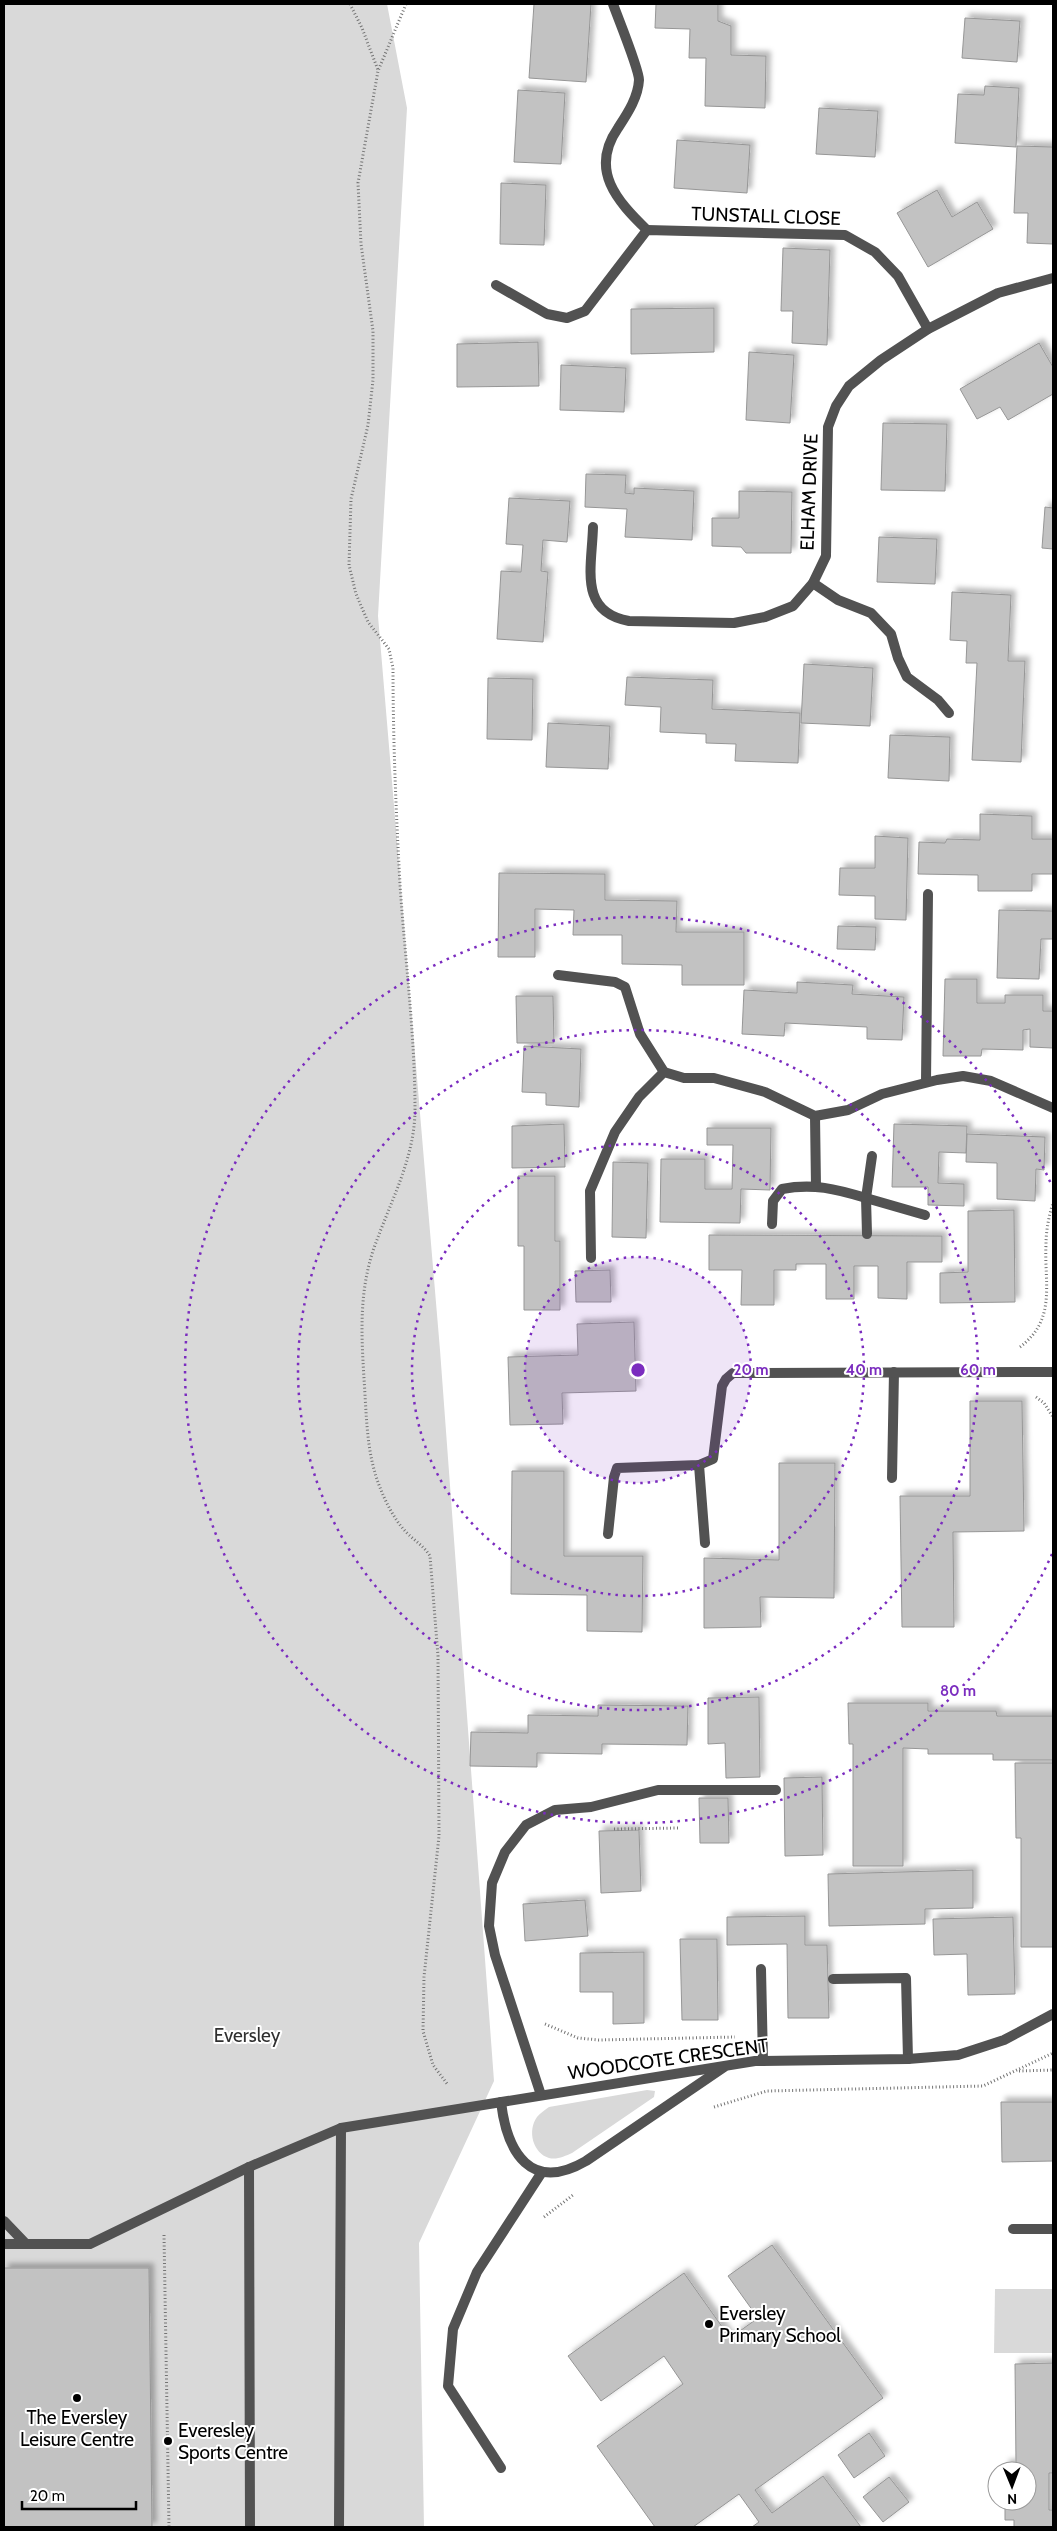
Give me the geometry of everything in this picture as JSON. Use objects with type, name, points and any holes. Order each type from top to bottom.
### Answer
[{"type":"street","points":[[496,285],[547,314],[567,318],[586,311],[647,230],[629,213],[610,187],[606,160],[612,137],[631,108],[639,79],[613,4]]},
{"type":"street","name":"TUNSTALL CLOSE","points":[[647,230],[845,235],[875,252],[898,276],[928,329]]},
{"type":"street","name":"ELHAM DRIVE","points":[[593,527],[591,592],[598,604],[614,618],[629,621],[734,623],[765,617],[793,606],[813,583],[826,556],[828,426],[836,406],[849,386],[874,365],[928,329],[998,293],[1053,278]]},
{"type":"street","points":[[813,583],[838,600],[871,613],[891,634],[898,658],[907,677],[938,700],[949,713]]},
{"type":"street","points":[[926,1082],[928,894]]},
{"type":"street","points":[[558,975],[615,982],[625,987],[640,1034],[664,1072],[684,1078],[714,1078],[765,1092],[815,1116],[848,1110],[882,1094],[926,1082],[963,1076],[991,1080],[1053,1108]]},
{"type":"street","points":[[591,1258],[590,1191],[616,1132],[639,1097],[664,1072]]},
{"type":"street","points":[[815,1116],[816,1187]]},
{"type":"street","points":[[867,1234],[866,1198],[872,1156]]},
{"type":"street","points":[[772,1224],[773,1201],[782,1189],[802,1185],[835,1189],[925,1214]]},
{"type":"street","points":[[892,1478],[894,1372]]},
{"type":"street","points":[[608,1534],[614,1477],[617,1468],[699,1465],[713,1459],[722,1386],[726,1379],[733,1374],[1053,1372]]},
{"type":"street","points":[[699,1465],[705,1543]]},
{"type":"street","points":[[541,2095],[495,1955],[489,1926],[492,1883],[505,1852],[526,1825],[555,1810],[591,1807],[658,1790],[776,1790]]},
{"type":"street","points":[[761,1969],[763,2061]]},
{"type":"street","points":[[833,1979],[906,1978],[908,2059]]},
{"type":"street","name":"WOODCOTE CRESCENT","points":[[4,2244],[90,2244],[249,2167],[341,2128],[727,2065],[763,2061],[908,2059],[958,2055],[1004,2040],[1053,2014]]},
{"type":"street","points":[[501,2102],[504,2126],[513,2150],[526,2164],[542,2172],[554,2173],[569,2170],[727,2065]]},
{"type":"street","points":[[339,2527],[341,2128]]},
{"type":"street","points":[[249,2167],[250,2527]]},
{"type":"street","points":[[501,2468],[448,2386],[453,2329],[477,2272],[542,2172]]},
{"type":"street","points":[[4,2221],[26,2244]]},
{"type":"street","points":[[1013,2229],[1053,2229]]},
{"type":"path","points":[[350,4],[362,28],[378,71]]},
{"type":"path","points":[[406,4],[378,71],[358,183],[362,254],[373,330],[373,380],[368,425],[351,499],[349,565],[359,601],[368,622],[389,649],[393,668],[400,885],[412,1021],[415,1111],[413,1138],[402,1176],[374,1248],[362,1290],[360,1333],[370,1456],[381,1491],[393,1514],[430,1556],[438,1656],[439,1836],[424,1977],[423,2031],[433,2065],[449,2088],[460,2109]]},
{"type":"path","points":[[1018,1348],[1035,1334],[1048,1305],[1046,1243],[1053,1203]]},
{"type":"path","points":[[610,1828],[679,1828]]},
{"type":"path","points":[[538,2019],[562,2033],[578,2038],[599,2040],[762,2036]]},
{"type":"path","points":[[712,2108],[767,2091],[983,2086],[1053,2054]]},
{"type":"path","points":[[1018,2071],[1053,2070]]},
{"type":"path","points":[[543,2218],[578,2192]]},
{"type":"path","points":[[164,2232],[169,2527]]},
{"type":"green space","name":"Eversley","points":[[4,4],[387,4],[407,108],[378,616],[440,1350],[494,2081],[419,2243],[424,2527],[4,2527]]},
{"type":"green space","points":[[647,2090],[655,2091],[654,2097],[572,2153],[558,2158],[549,2158],[539,2151],[533,2141],[532,2129],[534,2123],[538,2116],[549,2107]]},
{"type":"green space","points":[[995,2289],[1053,2289],[1053,2353],[994,2353]]},
{"type":"building","points":[[534,4],[591,4],[586,82],[529,78]]},
{"type":"building","points":[[656,4],[718,4],[718,21],[731,26],[731,55],[766,56],[765,108],[705,106],[706,58],[689,58],[690,29],[655,28]]},
{"type":"building","points":[[965,18],[1020,21],[1017,62],[962,58]]},
{"type":"building","points":[[985,86],[1019,88],[1016,147],[955,143],[958,94],[984,95]]},
{"type":"building","points":[[518,90],[565,93],[561,164],[514,162]]},
{"type":"building","points":[[819,108],[878,111],[875,157],[816,154]]},
{"type":"building","points":[[677,140],[750,145],[747,193],[674,188]]},
{"type":"building","points":[[1017,146],[1053,147],[1053,244],[1027,243],[1028,213],[1014,213]]},
{"type":"building","points":[[501,183],[546,185],[544,245],[500,244]]},
{"type":"building","points":[[937,190],[952,217],[977,202],[993,229],[928,267],[897,213]]},
{"type":"building","points":[[783,248],[830,250],[827,345],[792,343],[793,311],[781,311]]},
{"type":"building","points":[[714,308],[714,352],[631,354],[631,309]]},
{"type":"building","points":[[538,342],[539,386],[457,387],[457,344]]},
{"type":"building","points":[[1039,343],[1053,367],[1053,394],[1008,420],[1000,407],[977,419],[960,389]]},
{"type":"building","points":[[749,352],[794,355],[790,423],[746,420]]},
{"type":"building","points":[[561,365],[626,368],[624,412],[560,410]]},
{"type":"building","points":[[883,423],[947,424],[945,491],[881,490]]},
{"type":"building","points":[[586,474],[626,475],[625,493],[634,494],[634,488],[694,491],[692,540],[625,537],[627,509],[585,507]]},
{"type":"building","points":[[739,491],[792,492],[791,553],[746,553],[741,547],[712,546],[712,518],[739,518]]},
{"type":"building","points":[[509,498],[570,501],[567,542],[543,540],[541,571],[548,572],[543,642],[497,639],[501,571],[521,572],[523,545],[506,544]]},
{"type":"building","points":[[1045,507],[1053,508],[1053,549],[1042,548]]},
{"type":"building","points":[[879,537],[937,539],[935,584],[877,582]]},
{"type":"building","points":[[952,592],[1011,595],[1008,661],[1025,661],[1021,762],[972,760],[977,663],[966,663],[967,641],[950,640]]},
{"type":"building","points":[[804,664],[873,668],[870,726],[801,723]]},
{"type":"building","points":[[627,677],[713,680],[712,709],[800,713],[798,763],[735,761],[736,744],[706,743],[706,734],[660,732],[661,707],[625,705]]},
{"type":"building","points":[[488,678],[533,679],[532,740],[487,739]]},
{"type":"building","points":[[548,723],[610,726],[608,769],[546,767]]},
{"type":"building","points":[[890,735],[950,737],[949,781],[888,778]]},
{"type":"building","points":[[980,814],[1032,816],[1032,839],[1053,839],[1053,874],[1032,874],[1032,891],[978,891],[978,875],[918,874],[919,842],[945,843],[947,839],[980,840]]},
{"type":"building","points":[[875,836],[908,838],[906,920],[875,919],[875,896],[839,895],[840,868],[875,868]]},
{"type":"building","points":[[499,873],[605,874],[605,900],[677,901],[676,932],[744,932],[744,985],[682,985],[682,965],[622,964],[622,935],[573,935],[574,910],[535,909],[535,957],[498,957]]},
{"type":"building","points":[[999,910],[1053,911],[1053,939],[1041,939],[1039,979],[997,978]]},
{"type":"building","points":[[838,926],[876,927],[875,950],[837,949]]},
{"type":"building","points":[[945,979],[977,979],[977,1003],[1005,1003],[1005,995],[1043,995],[1043,1011],[1053,1011],[1053,1048],[1030,1047],[1030,1029],[1023,1030],[1023,1050],[982,1049],[981,1056],[943,1056]]},
{"type":"building","points":[[797,982],[853,985],[852,994],[904,997],[902,1040],[867,1039],[867,1027],[785,1023],[784,1036],[742,1034],[744,990],[797,993]]},
{"type":"building","points":[[516,996],[553,996],[554,1043],[517,1043]]},
{"type":"building","points":[[524,1046],[581,1049],[579,1107],[546,1105],[546,1093],[522,1092]]},
{"type":"building","points":[[564,1124],[565,1167],[512,1168],[512,1126]]},
{"type":"building","points":[[894,1124],[967,1126],[966,1153],[939,1152],[938,1183],[964,1184],[964,1206],[928,1205],[928,1187],[892,1187]]},
{"type":"building","points":[[707,1128],[771,1128],[770,1190],[741,1189],[740,1223],[660,1222],[661,1159],[705,1159],[705,1189],[732,1189],[733,1145],[707,1145]]},
{"type":"building","points":[[967,1134],[1045,1137],[1044,1170],[1036,1169],[1035,1201],[997,1199],[997,1163],[966,1162]]},
{"type":"building","points":[[613,1162],[648,1163],[646,1238],[612,1237]]},
{"type":"building","points":[[518,1176],[555,1176],[555,1241],[560,1241],[560,1310],[524,1310],[524,1246],[518,1246]]},
{"type":"building","points":[[1014,1210],[1015,1302],[940,1303],[940,1273],[968,1272],[968,1211]]},
{"type":"building","points":[[709,1235],[942,1236],[942,1262],[907,1262],[907,1299],[878,1298],[878,1266],[854,1266],[854,1299],[826,1299],[826,1264],[796,1264],[796,1270],[774,1270],[774,1305],[741,1305],[742,1270],[709,1270]]},
{"type":"building","points":[[610,1270],[611,1302],[576,1302],[575,1271]]},
{"type":"building","points":[[634,1322],[636,1391],[562,1393],[563,1424],[510,1425],[508,1357],[578,1355],[577,1324]]},
{"type":"building","points":[[970,1401],[1022,1401],[1024,1531],[953,1532],[954,1627],[902,1627],[900,1496],[970,1496]]},
{"type":"building","points":[[779,1463],[835,1463],[834,1598],[760,1597],[761,1627],[704,1628],[704,1558],[779,1560]]},
{"type":"building","points":[[512,1471],[564,1471],[564,1556],[643,1556],[642,1632],[587,1631],[587,1595],[511,1594]]},
{"type":"building","points":[[759,1697],[760,1777],[726,1778],[725,1743],[708,1744],[708,1698]]},
{"type":"building","points":[[848,1703],[928,1703],[928,1711],[996,1711],[997,1716],[1053,1716],[1053,1760],[993,1760],[993,1754],[928,1754],[928,1749],[903,1748],[903,1866],[853,1866],[853,1744],[849,1744]]},
{"type":"building","points":[[598,1705],[688,1706],[687,1745],[602,1744],[602,1754],[537,1753],[537,1767],[470,1766],[471,1732],[528,1733],[528,1715],[598,1716]]},
{"type":"building","points":[[1015,1763],[1053,1763],[1053,1947],[1021,1947],[1021,1838],[1016,1838]]},
{"type":"building","points":[[822,1777],[823,1855],[785,1856],[784,1778]]},
{"type":"building","points":[[699,1798],[728,1798],[729,1843],[700,1843]]},
{"type":"building","points":[[639,1830],[641,1891],[601,1893],[599,1831]]},
{"type":"building","points":[[973,1870],[973,1908],[925,1909],[925,1924],[829,1926],[828,1874]]},
{"type":"building","points":[[585,1900],[588,1936],[525,1941],[523,1904]]},
{"type":"building","points":[[805,1916],[805,1945],[827,1945],[829,2018],[788,2018],[787,1944],[727,1945],[727,1917]]},
{"type":"building","points":[[1013,1917],[1015,1994],[968,1995],[967,1954],[934,1955],[933,1919]]},
{"type":"building","points":[[680,1939],[717,1939],[718,2020],[682,2020]]},
{"type":"building","points":[[644,1952],[644,2023],[613,2024],[613,1992],[580,1992],[580,1953]]},
{"type":"building","points":[[1001,2102],[1053,2102],[1053,2161],[1002,2162]]},
{"type":"building","points":[[772,2245],[883,2398],[755,2490],[772,2513],[823,2476],[861,2527],[752,2527],[759,2522],[739,2494],[693,2527],[655,2527],[597,2446],[683,2384],[664,2356],[601,2401],[568,2356],[684,2273],[730,2338],[758,2318],[728,2276]]},
{"type":"building","name":"The Eversley Leisure Centre","points":[[4,2268],[149,2268],[152,2527],[4,2527]]},
{"type":"building","points":[[1053,2363],[1053,2473],[1049,2473],[1049,2510],[1053,2510],[1053,2527],[1014,2527],[1014,2520],[1005,2520],[1005,2511],[1037,2511],[1037,2461],[1016,2461],[1015,2364]]},
{"type":"building","points":[[869,2433],[885,2456],[854,2478],[838,2455]]},
{"type":"building","points":[[889,2477],[909,2502],[883,2522],[863,2497]]},
{"type":"place","name":"Eversley Primary School","points":[[709,2324]]},
{"type":"place","name":"The Eversley Leisure Centre","points":[[77,2398]]},
{"type":"place","name":"Everesley Sports Centre","points":[[168,2441]]}]
